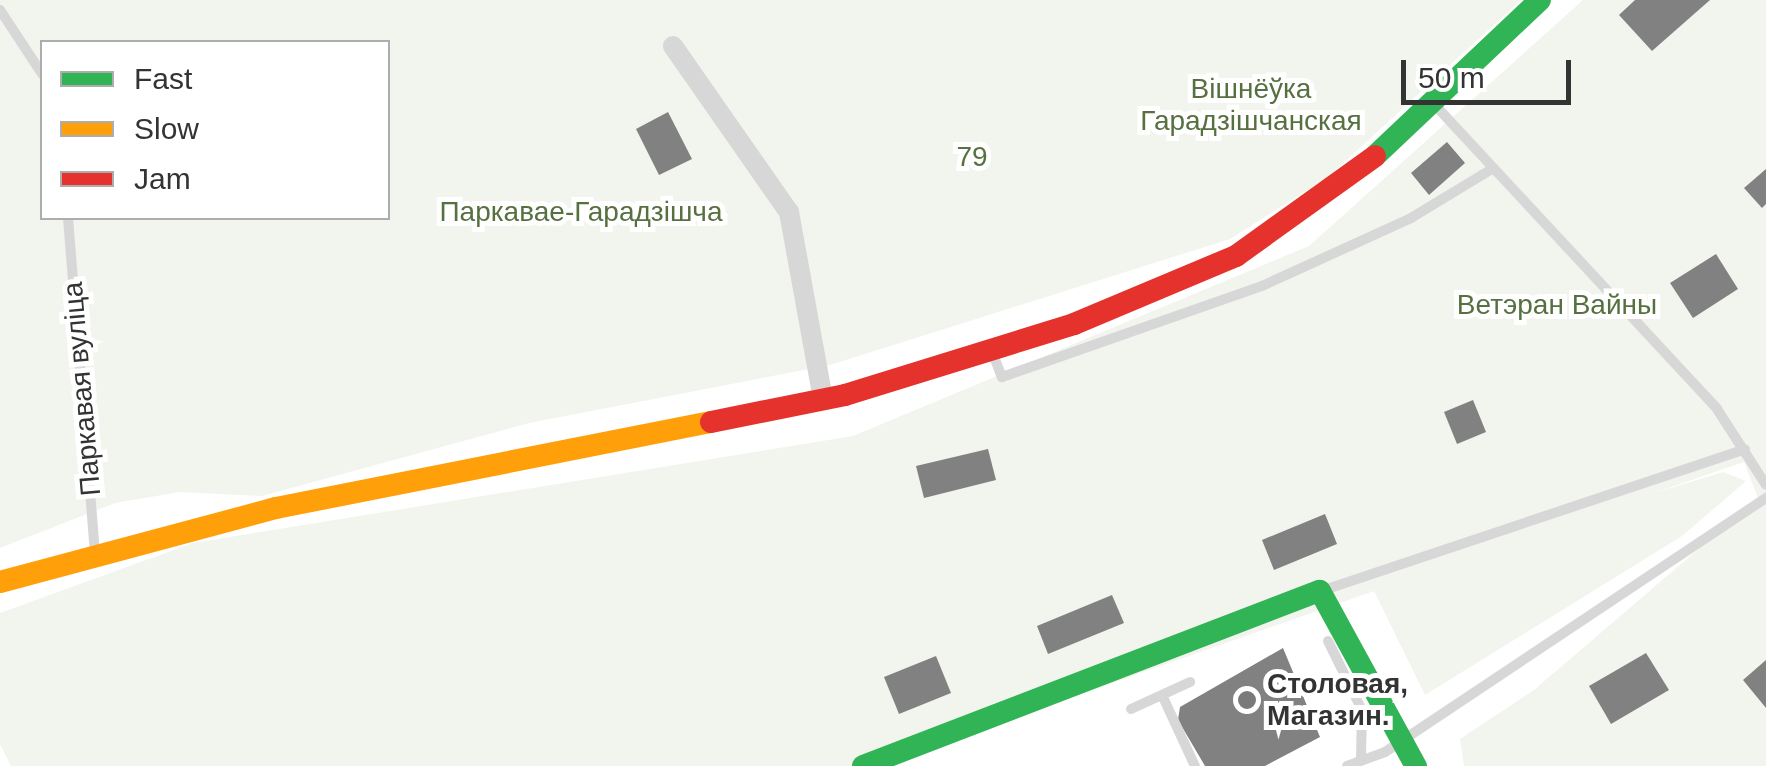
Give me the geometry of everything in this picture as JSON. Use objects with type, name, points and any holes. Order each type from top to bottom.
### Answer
[{"type":"street","points":[[0,582],[96,561],[276,508],[823,399],[991,350],[1236,256],[1433,103],[1527,5]]},
{"type":"street","points":[[673,46],[789,212],[823,399]]},
{"type":"street","points":[[863,766],[1320,591],[1416,766]]},
{"type":"lane","points":[[0,10],[40,71]]},
{"type":"lane","points":[[1433,103],[1745,449],[1766,485]]},
{"type":"lane","points":[[991,350],[1002,377],[1140,330],[1411,218],[1492,169]]},
{"type":"lane","name":"Паркавая вуліца","points":[[68,220],[96,561]]},
{"type":"lane","points":[[1320,591],[1745,449]]},
{"type":"lane","points":[[1347,766],[1402,737],[1766,498]]},
{"type":"lane","points":[[1328,641],[1362,710],[1361,756]]},
{"type":"lane","points":[[1131,708],[1190,682]]},
{"type":"lane","points":[[1162,696],[1195,766]]},
{"type":"green space","name":"Паркавае-Гарадзішча","points":[[0,0],[1521,0],[1328,177],[1230,239],[830,365],[529,423],[262,496],[180,492],[115,503],[0,548]]},
{"type":"green space","name":"Ветэран Вайны","points":[[1583,0],[1766,0],[1766,766],[1464,766],[1460,739],[1534,690],[1758,498],[1744,462],[1651,494],[1723,472],[1746,481],[1682,536],[1425,695],[1374,591],[876,766],[11,766],[0,744],[0,613],[193,543],[853,436],[1309,246]]},
{"type":"building","points":[[1635,0],[1710,0],[1652,51],[1619,15]]},
{"type":"building","points":[[668,112],[692,159],[659,175],[636,129]]},
{"type":"building","points":[[1447,142],[1465,163],[1429,195],[1411,173]]},
{"type":"building","points":[[1766,169],[1766,204],[1762,208],[1744,188]]},
{"type":"building","points":[[1716,254],[1738,289],[1693,318],[1670,283]]},
{"type":"building","points":[[1473,400],[1486,432],[1457,444],[1444,412]]},
{"type":"building","points":[[988,449],[996,480],[924,498],[916,466]]},
{"type":"building","points":[[1325,514],[1337,544],[1274,570],[1262,540]]},
{"type":"building","points":[[1112,595],[1124,623],[1048,654],[1037,626]]},
{"type":"building","name":"Столовая, Магазин.","points":[[1283,648],[1320,737],[1265,766],[1205,766],[1178,720],[1180,707]]},
{"type":"building","points":[[1646,653],[1669,690],[1611,724],[1589,686]]},
{"type":"building","points":[[936,656],[951,693],[899,714],[884,677]]},
{"type":"building","points":[[1766,660],[1766,708],[1743,680]]},
{"type":"traffic: fast","points":[[1375,156],[1540,0]]},
{"type":"traffic: fast","points":[[863,766],[1320,591],[1416,766]]},
{"type":"traffic: slow","points":[[0,582],[276,508],[711,422]]},
{"type":"traffic: jam","points":[[711,422],[845,395],[1074,324],[1236,256],[1375,156]]},
{"type":"place","name":"Столовая, Магазин.","points":[[1247,700]]},
{"type":"park label","name":"Вішнёўка Гарадзішчанская","points":[[1251,105]]},
{"type":"park label","name":"79","points":[[972,157]]}]
